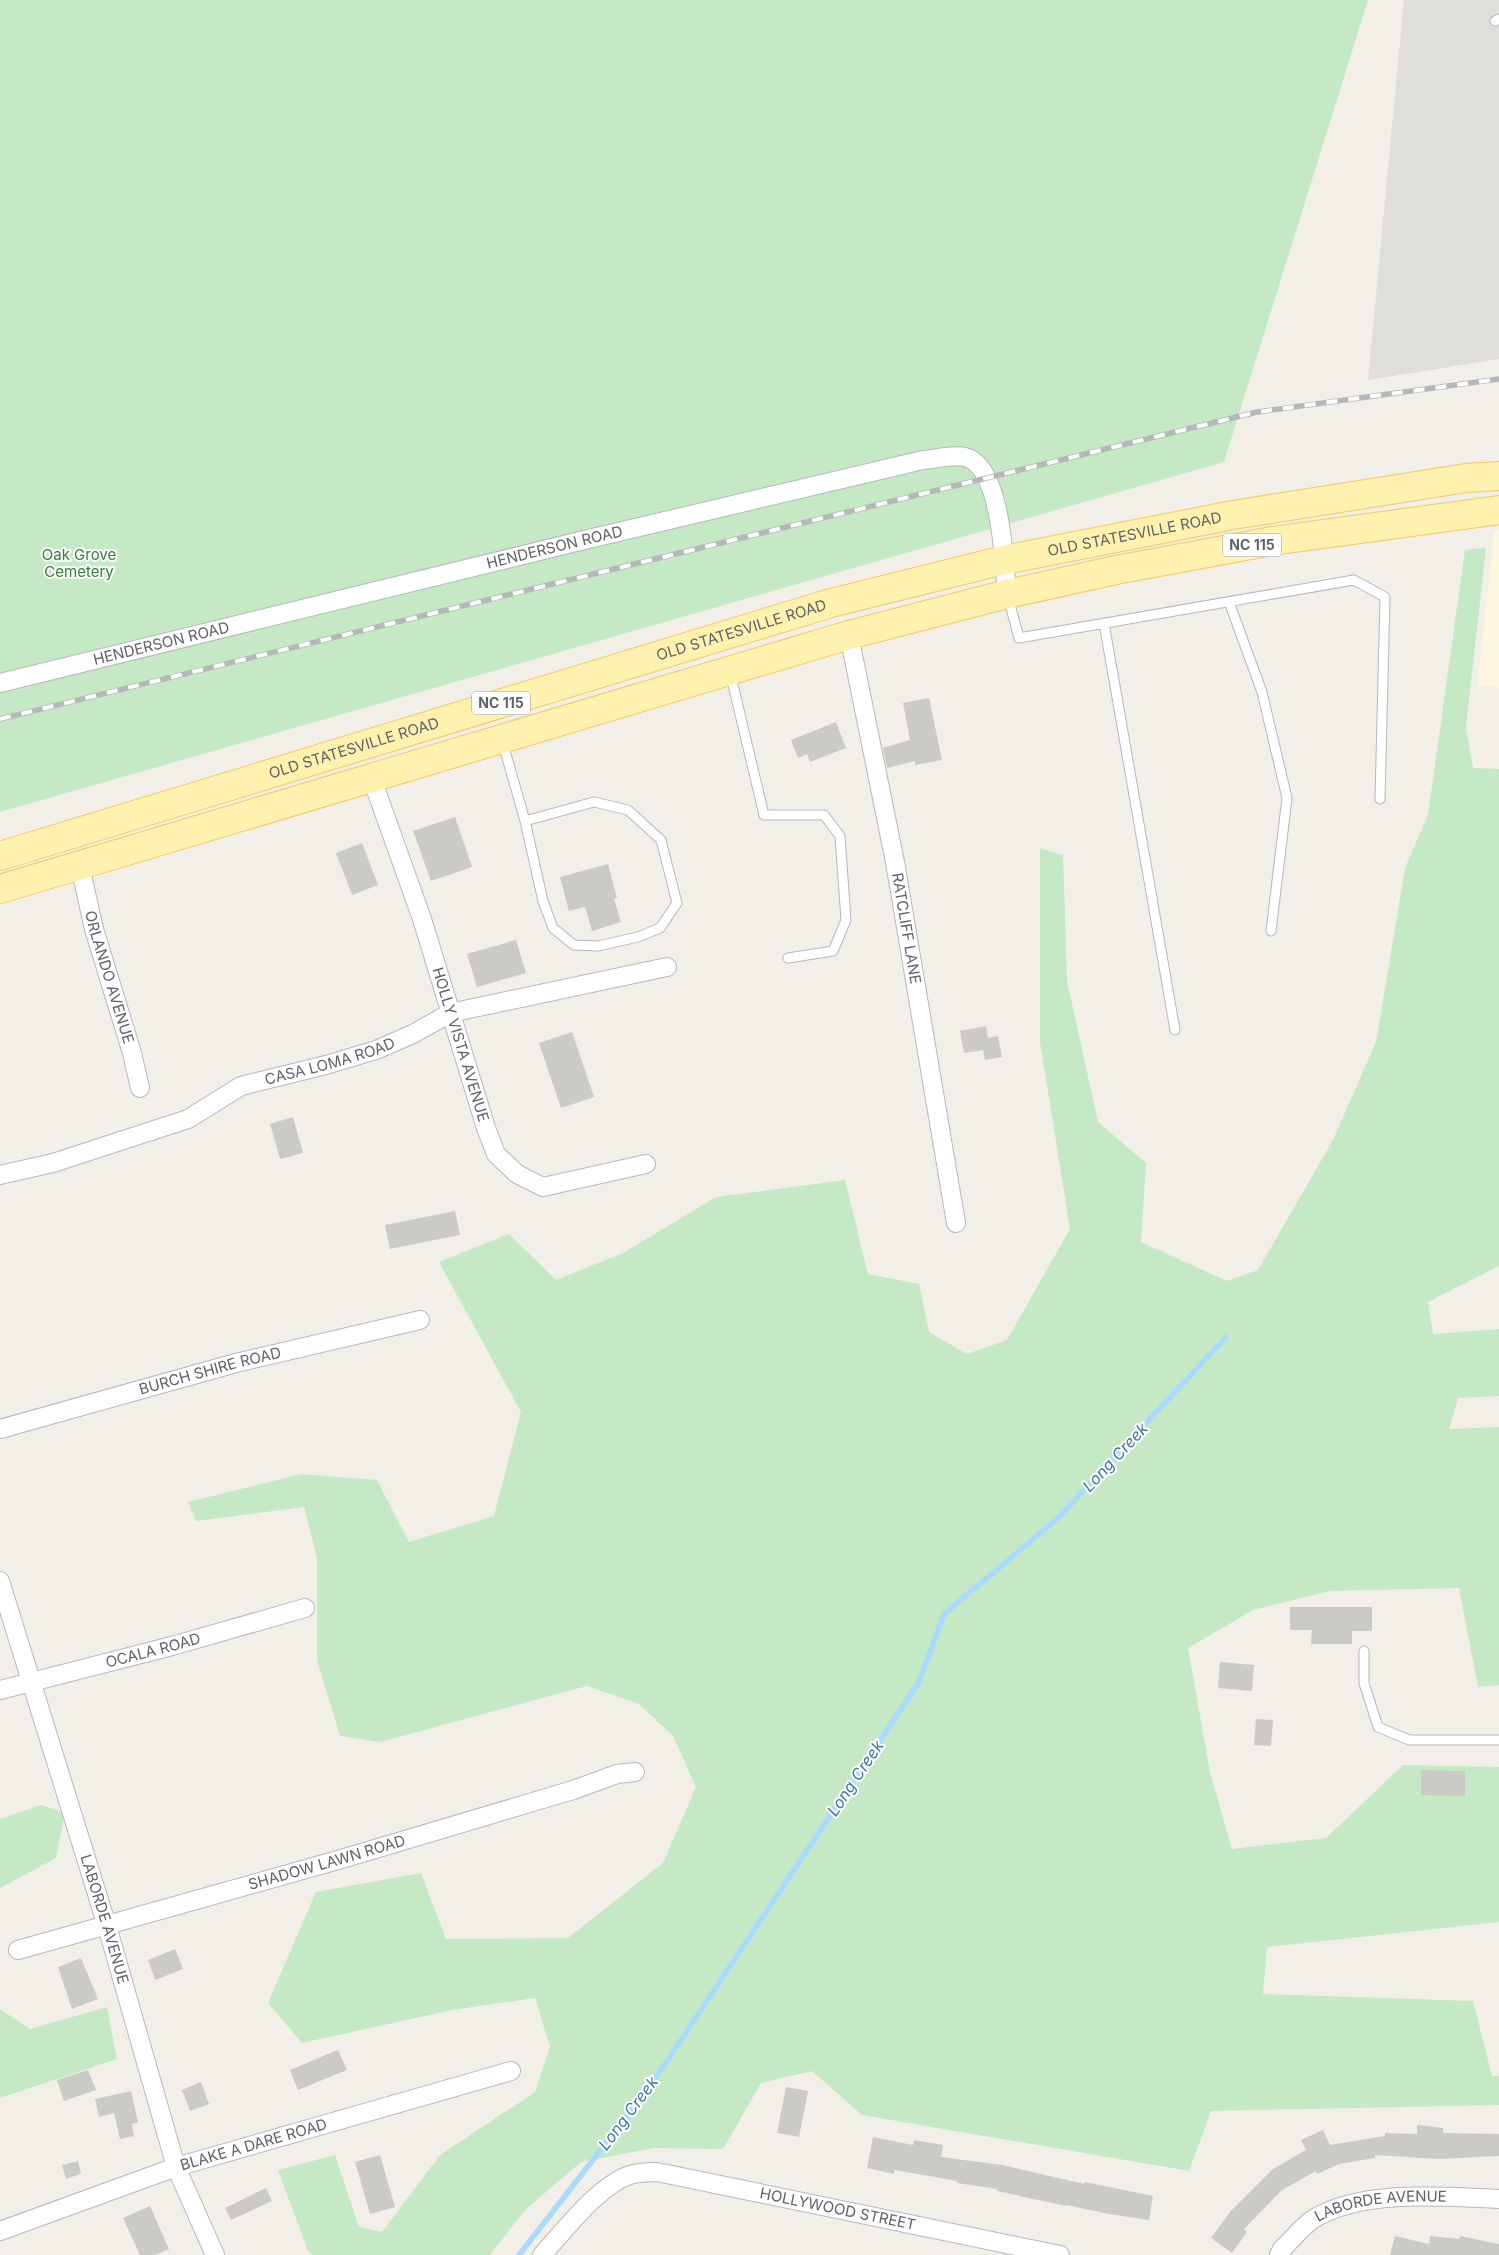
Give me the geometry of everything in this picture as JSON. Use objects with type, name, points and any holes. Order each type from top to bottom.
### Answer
[{"type":"main road","name":"OLD STATESVILLE ROAD","points":[[0,856],[831,603],[1004,560],[1233,514],[1466,478],[1499,476]]},
{"type":"main road","name":"NC 115","points":[[0,889],[849,635],[1007,594],[1116,570],[1272,541],[1499,510]]},
{"type":"street","name":"HENDERSON ROAD","points":[[0,683],[924,460],[965,457],[980,466],[992,493],[1001,529],[1007,594]]},
{"type":"street","name":"RATCLIFF LANE","points":[[849,635],[895,862],[956,1223]]},
{"type":"street","name":"HOLLY VISTA AVENUE","points":[[372,779],[422,919],[450,1013],[496,1154],[517,1174],[543,1187],[646,1164]]},
{"type":"street","name":"ORLANDO AVENUE","points":[[80,866],[94,929],[132,1053],[140,1088]]},
{"type":"street","name":"CASA LOMA ROAD","points":[[0,1175],[53,1163],[188,1119],[241,1086],[326,1065],[376,1050],[413,1034],[450,1013],[667,967]]},
{"type":"street","name":"BURCH SHIRE ROAD","points":[[0,1429],[245,1360],[420,1320]]},
{"type":"street","name":"LABORDE AVENUE","points":[[0,1581],[107,1926],[176,2167],[215,2255]]},
{"type":"street","name":"OCALA ROAD","points":[[0,1690],[172,1646],[305,1608]]},
{"type":"street","name":"SHADOW LAWN ROAD","points":[[18,1950],[471,1821],[617,1774],[635,1772]]},
{"type":"street","name":"BLAKE A DARE ROAD","points":[[0,2230],[176,2167],[511,2071]]},
{"type":"street","name":"HOLLYWOOD STREET","points":[[542,2255],[582,2210],[618,2180],[642,2172],[657,2172],[1060,2255]]},
{"type":"street","name":"LABORDE AVENUE","points":[[1279,2255],[1282,2249],[1314,2219],[1338,2208],[1387,2198],[1499,2199]]},
{"type":"lane","points":[[1007,594],[1019,638],[1354,580],[1385,597],[1380,799]]},
{"type":"lane","points":[[1229,602],[1262,692],[1287,798],[1271,931]]},
{"type":"lane","points":[[1104,623],[1175,1030]]},
{"type":"lane","points":[[730,672],[764,814],[824,815],[840,836],[846,920],[843,928],[833,951],[788,958]]},
{"type":"lane","points":[[502,740],[525,821],[543,901],[553,928],[574,944],[598,946],[638,937],[660,928],[677,903],[661,840],[628,810],[594,802],[525,821]]},
{"type":"lane","points":[[1364,1651],[1364,1683],[1378,1726],[1409,1740],[1499,1740]]},
{"type":"shaded area","points":[[1404,0],[1499,0],[1499,359],[1368,380]]},
{"type":"shaded area","points":[[1499,530],[1499,688],[1478,684],[1494,531]]},
{"type":"green space","name":"Oak Grove Cemetery","points":[[0,0],[1368,0],[1224,462],[0,812]]},
{"type":"green space","points":[[1486,548],[1466,726],[1473,768],[1499,769],[1499,1266],[1428,1302],[1433,1334],[1499,1329],[1499,1396],[1458,1398],[1449,1429],[1499,1427],[1499,1685],[1478,1687],[1459,1588],[1330,1591],[1253,1610],[1188,1648],[1210,1772],[1232,1849],[1326,1838],[1403,1765],[1499,1767],[1499,1922],[1267,1947],[1263,1994],[1473,2001],[1492,2076],[1499,2076],[1499,2105],[1211,2111],[1189,2171],[862,2115],[812,2071],[761,2083],[723,2149],[653,2148],[581,2162],[525,2210],[490,2255],[313,2255],[308,2251],[278,2170],[335,2155],[359,2227],[382,2232],[440,2155],[535,2092],[550,2047],[535,1998],[452,2010],[302,2043],[268,2003],[316,1892],[421,1873],[446,1939],[568,1938],[663,1863],[696,1787],[673,1736],[639,1704],[587,1686],[380,1742],[340,1736],[317,1660],[317,1558],[304,1507],[196,1521],[188,1502],[301,1474],[377,1480],[409,1542],[494,1516],[521,1412],[439,1262],[509,1234],[556,1280],[623,1253],[716,1197],[845,1180],[868,1274],[919,1284],[929,1332],[967,1354],[1007,1340],[1070,1229],[1040,1042],[1040,848],[1063,855],[1067,981],[1098,1122],[1146,1163],[1141,1242],[1227,1281],[1258,1270],[1333,1140],[1376,1042],[1405,868],[1428,815],[1465,550]]},
{"type":"green space","points":[[41,1805],[65,1813],[56,1858],[0,1888],[0,1819]]},
{"type":"green space","points":[[107,2007],[117,2059],[0,2098],[0,2009],[30,2029]]},
{"type":"building","points":[[929,698],[942,760],[915,765],[915,761],[887,768],[883,748],[910,740],[903,703]]},
{"type":"building","points":[[836,722],[846,748],[810,762],[807,754],[798,758],[791,740]]},
{"type":"building","points":[[455,817],[472,867],[431,881],[413,831]]},
{"type":"building","points":[[362,843],[378,885],[352,895],[336,853]]},
{"type":"building","points":[[608,864],[617,898],[614,899],[621,922],[592,931],[585,907],[569,911],[560,877]]},
{"type":"building","points":[[516,940],[526,973],[477,987],[467,954]]},
{"type":"building","points":[[986,1026],[988,1038],[998,1036],[1002,1057],[985,1060],[983,1050],[964,1053],[960,1031]]},
{"type":"building","points":[[572,1032],[594,1097],[561,1108],[539,1043]]},
{"type":"building","points":[[293,1117],[303,1153],[280,1159],[270,1124]]},
{"type":"building","points":[[455,1211],[460,1235],[390,1249],[385,1225]]},
{"type":"building","points":[[1290,1607],[1372,1607],[1372,1631],[1352,1631],[1352,1644],[1311,1644],[1312,1630],[1290,1630]]},
{"type":"building","points":[[1220,1662],[1254,1665],[1252,1691],[1218,1688]]},
{"type":"building","points":[[1256,1719],[1273,1720],[1271,1746],[1254,1745]]},
{"type":"building","points":[[1421,1770],[1465,1771],[1465,1796],[1421,1795]]},
{"type":"building","points":[[175,1949],[183,1969],[155,1980],[148,1960]]},
{"type":"building","points":[[81,1958],[98,1999],[72,2009],[58,1967]]},
{"type":"building","points":[[338,2050],[347,2070],[298,2090],[290,2070]]},
{"type":"building","points":[[88,2070],[96,2090],[64,2101],[57,2080]]},
{"type":"building","points":[[201,2082],[209,2104],[190,2111],[182,2090]]},
{"type":"building","points":[[786,2087],[808,2091],[799,2137],[777,2133]]},
{"type":"building","points":[[131,2091],[138,2122],[132,2124],[134,2136],[120,2139],[114,2113],[99,2117],[95,2099]]},
{"type":"building","points":[[1417,2125],[1443,2128],[1443,2133],[1499,2134],[1499,2156],[1440,2159],[1375,2155],[1375,2158],[1339,2164],[1317,2174],[1316,2171],[1282,2190],[1244,2229],[1247,2232],[1232,2253],[1211,2238],[1230,2212],[1273,2169],[1306,2150],[1301,2140],[1323,2130],[1330,2145],[1385,2136],[1385,2133],[1417,2134]]},
{"type":"building","points":[[873,2137],[913,2145],[914,2140],[943,2145],[941,2157],[1002,2165],[1084,2184],[1085,2182],[1153,2196],[1149,2220],[1066,2206],[997,2191],[997,2189],[957,2183],[957,2181],[895,2170],[894,2174],[867,2168]]},
{"type":"building","points":[[380,2155],[395,2207],[370,2214],[355,2162]]},
{"type":"building","points":[[78,2161],[81,2174],[66,2179],[62,2165]]},
{"type":"building","points":[[266,2188],[272,2201],[231,2220],[225,2208]]},
{"type":"building","points":[[150,2206],[169,2249],[155,2255],[140,2255],[123,2218]]},
{"type":"building","points":[[1395,2236],[1429,2244],[1430,2236],[1459,2239],[1460,2236],[1499,2244],[1499,2255],[1390,2255]]},
{"type":"waterway","name":"Long Creek","points":[[519,2255],[649,2088],[919,1682],[944,1614],[1057,1519],[1226,1337]]},
{"type":"railway","points":[[0,719],[1257,412],[1499,379]]}]
